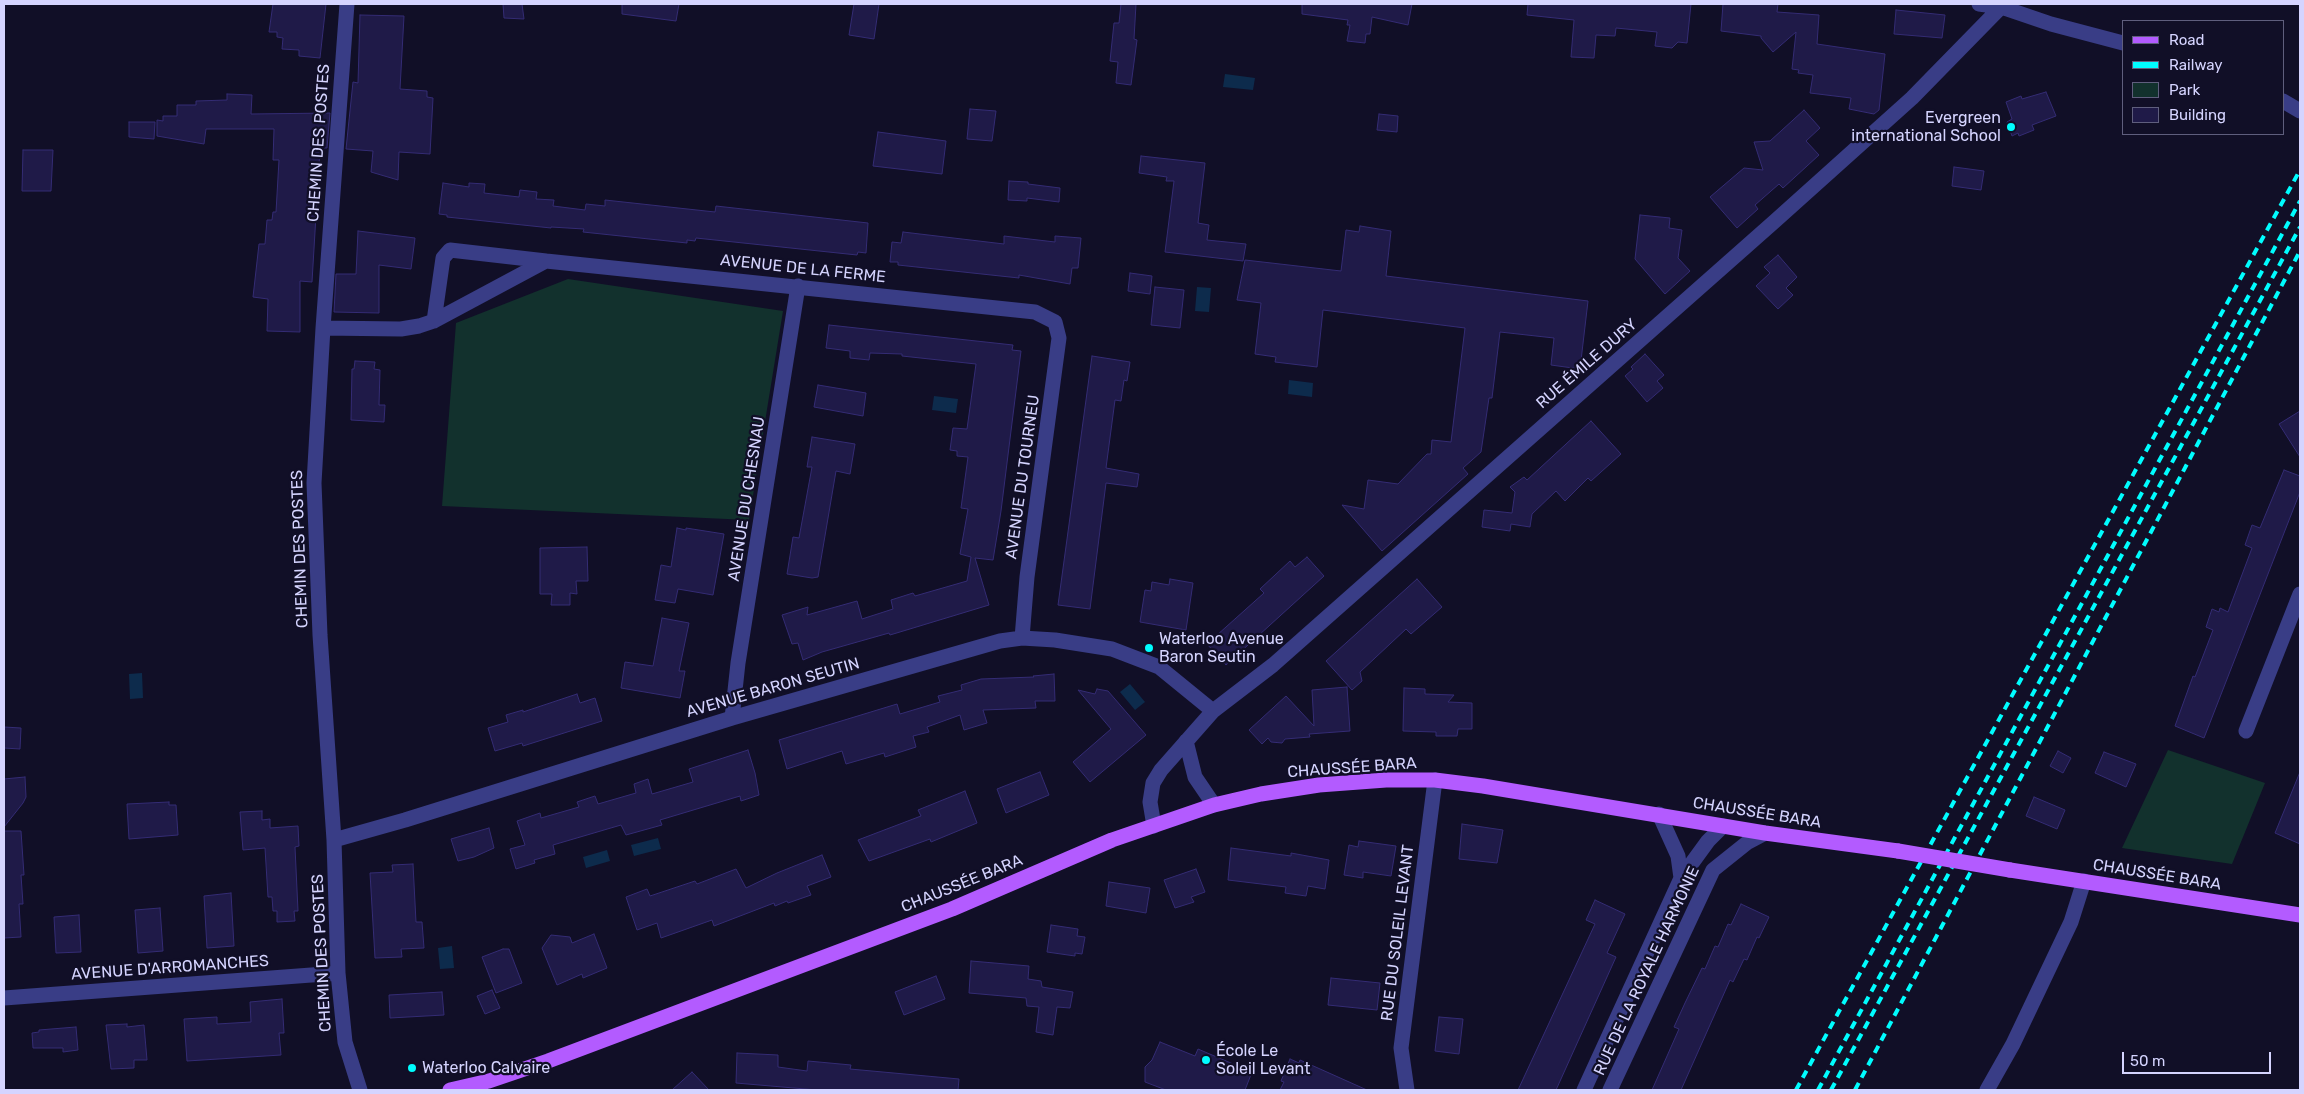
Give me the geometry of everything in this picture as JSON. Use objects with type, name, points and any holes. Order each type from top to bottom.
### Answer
[{"type":"main road","name":"CHAUSSÉE BARA","points":[[450,1090],[489,1082],[566,1054],[952,909],[1105,844],[1154,826],[1214,805],[1261,794],[1319,785],[1386,780],[1435,780],[2300,915]]},
{"type":"street","name":"CHEMIN DES POSTES","points":[[347,4],[323,328],[314,484],[320,635],[334,840],[338,973],[345,1042],[360,1090]]},
{"type":"street","points":[[1979,4],[2002,5],[2051,24],[2122,43]]},
{"type":"street","name":"RUE ÉMILE DURY","points":[[1154,826],[1150,802],[1153,783],[1161,770],[1213,711],[1273,665],[1789,209],[1912,98],[2002,5]]},
{"type":"street","points":[[2284,102],[2300,110]]},
{"type":"street","name":"AVENUE DE LA FERME","points":[[434,321],[443,258],[450,250],[1036,312],[1055,322]]},
{"type":"street","points":[[323,328],[401,329],[419,326],[434,321],[546,260]]},
{"type":"street","name":"AVENUE DU CHESNAU","points":[[732,718],[738,663],[798,286]]},
{"type":"street","name":"AVENUE DU TOURNEU","points":[[1022,638],[1027,577],[1059,338],[1055,322]]},
{"type":"street","points":[[2246,731],[2300,594]]},
{"type":"street","name":"AVENUE BARON SEUTIN","points":[[334,840],[405,820],[732,718],[981,646],[1022,638],[1056,640],[1120,652],[1159,667],[1213,711]]},
{"type":"street","points":[[1186,741],[1194,777],[1214,805]]},
{"type":"street","name":"RUE DU SOLEIL LEVANT","points":[[1407,1090],[1401,1048],[1435,780]]},
{"type":"street","name":"RUE DE LA ROYALE HARMONIE","points":[[1659,814],[1678,856],[1681,878]]},
{"type":"street","name":"RUE DE LA ROYALE HARMONIE","points":[[1584,1090],[1681,878],[1708,841],[1723,826]]},
{"type":"street","name":"RUE DE LA ROYALE HARMONIE","points":[[1610,1090],[1713,870],[1748,842],[1765,833]]},
{"type":"street","points":[[1987,1090],[2013,1044],[2071,922],[2084,881]]},
{"type":"street","name":"AVENUE D'ARROMANCHES","points":[[4,998],[338,973]]},
{"type":"green space","points":[[568,279],[783,311],[749,520],[442,506],[456,323]]},
{"type":"green space","points":[[2168,750],[2265,783],[2232,864],[2122,848]]},
{"type":"water","points":[[1225,74],[1255,78],[1253,90],[1223,87]]},
{"type":"water","points":[[1197,287],[1211,288],[1209,312],[1195,311]]},
{"type":"water","points":[[1289,380],[1313,383],[1312,397],[1288,394]]},
{"type":"water","points":[[934,396],[958,399],[956,413],[932,410]]},
{"type":"water","points":[[142,673],[143,698],[130,699],[129,674]]},
{"type":"water","points":[[1130,684],[1145,702],[1135,710],[1120,692]]},
{"type":"water","points":[[658,838],[661,849],[634,856],[631,845]]},
{"type":"water","points":[[607,850],[610,861],[586,868],[583,857]]},
{"type":"water","points":[[452,946],[454,968],[440,969],[438,948]]},
{"type":"building","points":[[273,4],[326,4],[320,58],[299,56],[299,50],[282,49],[283,38],[277,37],[277,32],[269,32]]},
{"type":"building","points":[[503,4],[522,4],[524,19],[504,18]]},
{"type":"building","points":[[622,4],[679,4],[676,21],[622,14]]},
{"type":"building","points":[[854,4],[879,4],[874,39],[849,35]]},
{"type":"building","points":[[1121,4],[1136,4],[1134,39],[1137,40],[1131,85],[1116,83],[1118,62],[1110,61],[1114,23],[1119,23]]},
{"type":"building","points":[[1302,4],[1412,4],[1408,25],[1372,17],[1370,34],[1366,34],[1365,43],[1347,41],[1350,25],[1347,25],[1348,20],[1302,14]]},
{"type":"building","points":[[1528,4],[1691,4],[1687,43],[1678,42],[1672,48],[1655,46],[1657,32],[1616,28],[1615,36],[1596,35],[1594,58],[1571,57],[1574,20],[1527,15]]},
{"type":"building","points":[[1723,4],[1778,4],[1777,12],[1819,15],[1817,44],[1885,54],[1879,110],[1874,114],[1849,109],[1851,98],[1810,93],[1813,75],[1798,73],[1799,70],[1792,69],[1796,32],[1773,52],[1761,36],[1721,31]]},
{"type":"building","points":[[1896,10],[1945,15],[1942,38],[1894,34]]},
{"type":"building","points":[[360,15],[404,16],[400,89],[427,91],[427,97],[433,98],[430,154],[399,152],[398,180],[371,172],[373,151],[346,149],[353,82],[358,83]]},
{"type":"building","points":[[2046,92],[2056,116],[2032,125],[2034,130],[2019,136],[2018,133],[2012,136],[2007,122],[2012,119],[2006,102],[2021,96],[2022,99]]},
{"type":"building","points":[[227,94],[252,95],[251,114],[330,113],[327,148],[320,148],[312,282],[300,281],[300,332],[267,331],[268,299],[253,297],[259,244],[265,244],[267,220],[272,220],[273,212],[276,212],[279,160],[273,160],[274,129],[206,129],[204,144],[157,136],[157,120],[163,121],[163,116],[177,116],[177,105],[196,105],[196,101],[227,100]]},
{"type":"building","points":[[970,109],[996,111],[992,141],[967,139]]},
{"type":"building","points":[[1804,110],[1820,128],[1806,141],[1819,155],[1783,188],[1779,184],[1755,205],[1758,209],[1737,228],[1710,197],[1744,168],[1763,170],[1754,142],[1770,141]]},
{"type":"building","points":[[1379,114],[1398,116],[1397,132],[1377,130]]},
{"type":"building","points":[[129,122],[155,122],[154,139],[129,137]]},
{"type":"building","points":[[878,132],[946,141],[942,174],[873,166]]},
{"type":"building","points":[[23,150],[53,150],[51,191],[22,191]]},
{"type":"building","points":[[1141,156],[1205,163],[1198,223],[1209,225],[1207,240],[1246,244],[1243,261],[1165,252],[1174,181],[1166,181],[1167,177],[1139,173]]},
{"type":"building","points":[[1954,167],[1984,171],[1981,190],[1952,186]]},
{"type":"building","points":[[1009,181],[1028,182],[1028,184],[1060,188],[1059,202],[1027,198],[1027,201],[1008,200]]},
{"type":"building","points":[[443,183],[469,187],[469,183],[485,184],[484,193],[519,197],[520,190],[537,192],[536,199],[554,200],[553,206],[585,210],[586,204],[605,206],[605,200],[715,212],[716,206],[868,223],[866,253],[858,252],[857,255],[696,238],[695,241],[687,240],[687,243],[583,232],[584,229],[551,228],[447,217],[447,215],[439,214]]},
{"type":"building","points":[[1640,215],[1670,218],[1669,228],[1682,230],[1678,258],[1690,271],[1665,294],[1635,259]]},
{"type":"building","points":[[1360,226],[1391,231],[1386,276],[1588,301],[1580,369],[1551,365],[1554,338],[1500,332],[1492,398],[1489,398],[1481,452],[1463,468],[1468,474],[1382,551],[1342,505],[1364,509],[1368,480],[1398,484],[1427,454],[1431,454],[1432,440],[1451,442],[1465,328],[1323,310],[1317,367],[1275,362],[1276,357],[1255,354],[1261,303],[1237,300],[1245,260],[1341,271],[1346,230],[1359,232]]},
{"type":"building","points":[[358,231],[415,238],[411,269],[379,265],[379,313],[334,312],[336,274],[356,274]]},
{"type":"building","points":[[903,232],[1004,244],[1004,236],[1055,242],[1055,236],[1081,238],[1078,268],[1072,268],[1070,284],[1019,275],[1019,278],[898,265],[898,262],[890,262],[892,242],[901,243]]},
{"type":"building","points":[[1778,255],[1797,277],[1786,288],[1793,295],[1778,309],[1756,286],[1770,273],[1764,267]]},
{"type":"building","points":[[1130,273],[1152,276],[1150,294],[1128,291]]},
{"type":"building","points":[[1155,287],[1184,290],[1180,328],[1151,325]]},
{"type":"building","points":[[829,325],[1013,345],[1012,350],[1021,351],[993,560],[975,558],[989,605],[890,635],[889,633],[822,652],[803,660],[798,643],[792,644],[782,615],[808,607],[807,615],[857,601],[862,619],[893,609],[891,600],[913,593],[915,596],[967,581],[971,557],[960,554],[968,509],[961,508],[968,457],[957,456],[957,451],[950,450],[953,428],[967,429],[976,364],[902,356],[902,354],[870,353],[869,360],[850,358],[850,351],[826,348]]},
{"type":"building","points":[[1645,354],[1664,375],[1657,381],[1663,388],[1647,402],[1625,376],[1633,369],[1631,367]]},
{"type":"building","points":[[1092,356],[1130,362],[1127,381],[1124,380],[1121,401],[1115,400],[1106,468],[1139,474],[1137,487],[1106,483],[1090,609],[1058,605]]},
{"type":"building","points":[[355,361],[375,362],[374,369],[380,370],[379,405],[385,405],[384,422],[351,420],[352,369],[354,369]]},
{"type":"building","points":[[818,385],[866,393],[863,416],[814,407]]},
{"type":"building","points":[[2300,411],[2300,457],[2279,424]]},
{"type":"building","points":[[1591,421],[1621,454],[1591,481],[1588,478],[1565,501],[1556,491],[1532,514],[1530,527],[1511,524],[1510,531],[1482,527],[1484,510],[1512,513],[1515,492],[1510,487],[1524,477],[1527,480]]},
{"type":"building","points":[[812,437],[855,444],[850,474],[836,471],[818,577],[812,578],[787,574],[793,537],[799,538],[812,467],[807,467]]},
{"type":"building","points":[[2284,470],[2300,476],[2300,492],[2204,738],[2175,726],[2193,676],[2195,677],[2213,630],[2206,627],[2212,609],[2219,612],[2220,608],[2228,612],[2252,548],[2245,545],[2252,525],[2260,528]]},
{"type":"building","points":[[677,528],[724,534],[713,595],[678,589],[675,603],[655,600],[661,565],[671,567]]},
{"type":"building","points":[[587,547],[588,581],[576,581],[577,594],[570,593],[570,605],[551,605],[552,594],[540,594],[540,548]]},
{"type":"building","points":[[1307,557],[1324,576],[1226,665],[1207,644],[1264,593],[1260,589],[1290,561],[1295,567]]},
{"type":"building","points":[[1170,579],[1193,583],[1186,630],[1140,622],[1145,590],[1151,591],[1152,582],[1169,585]]},
{"type":"building","points":[[1417,579],[1442,607],[1411,634],[1406,629],[1360,672],[1362,681],[1352,690],[1326,661]]},
{"type":"building","points":[[662,618],[689,623],[679,671],[685,671],[680,698],[621,688],[625,662],[653,666]]},
{"type":"building","points":[[1054,674],[1055,701],[1035,701],[1036,708],[983,710],[987,723],[964,730],[960,715],[927,727],[929,732],[913,736],[916,747],[885,757],[884,753],[846,764],[842,751],[787,769],[779,740],[897,704],[900,714],[940,702],[938,696],[962,690],[961,685],[981,679],[1034,677]]},
{"type":"building","points":[[1347,687],[1350,731],[1309,734],[1310,737],[1285,739],[1282,743],[1271,742],[1268,738],[1262,744],[1249,730],[1286,696],[1314,726],[1312,690]]},
{"type":"building","points":[[1404,688],[1425,689],[1425,694],[1454,695],[1448,702],[1472,703],[1472,729],[1458,729],[1457,736],[1436,736],[1436,732],[1403,731]]},
{"type":"building","points":[[1097,689],[1108,691],[1146,735],[1090,782],[1073,762],[1111,729],[1078,690],[1095,694]]},
{"type":"building","points":[[577,694],[580,703],[595,698],[602,721],[523,746],[522,743],[495,751],[488,728],[508,722],[506,715],[523,710],[523,712]]},
{"type":"building","points":[[4,727],[21,728],[20,749],[4,748]]},
{"type":"building","points":[[748,750],[759,795],[741,801],[740,796],[660,820],[662,825],[626,835],[621,825],[553,845],[555,854],[534,860],[535,863],[516,869],[510,849],[525,845],[517,821],[540,813],[541,818],[579,807],[577,802],[595,796],[598,804],[636,793],[634,784],[648,779],[652,794],[693,782],[689,769]]},
{"type":"building","points":[[2058,751],[2071,758],[2063,773],[2050,766]]},
{"type":"building","points":[[2104,752],[2136,764],[2126,787],[2095,773]]},
{"type":"building","points":[[1040,772],[1049,795],[1006,813],[997,789]]},
{"type":"building","points":[[2300,772],[2300,844],[2275,833]]},
{"type":"building","points":[[25,777],[26,797],[4,827],[4,779]]},
{"type":"building","points":[[965,791],[977,823],[931,842],[930,839],[869,861],[858,840],[921,816],[918,810]]},
{"type":"building","points":[[2034,797],[2065,810],[2057,829],[2026,816]]},
{"type":"building","points":[[169,802],[169,805],[176,805],[178,835],[129,839],[127,804]]},
{"type":"building","points":[[262,811],[262,820],[270,819],[270,828],[298,826],[299,846],[295,847],[298,911],[294,911],[295,921],[277,922],[277,911],[273,911],[272,897],[268,897],[265,848],[243,850],[240,812]]},
{"type":"building","points":[[1462,824],[1503,830],[1497,863],[1459,859]]},
{"type":"building","points":[[489,828],[494,848],[474,857],[458,861],[451,839]]},
{"type":"building","points":[[4,831],[21,831],[24,875],[21,875],[23,904],[19,904],[21,937],[4,938]]},
{"type":"building","points":[[1359,841],[1396,846],[1391,876],[1363,872],[1363,878],[1344,875],[1349,845],[1358,847]]},
{"type":"building","points":[[1231,848],[1291,856],[1291,853],[1329,860],[1325,889],[1308,886],[1306,896],[1285,893],[1286,887],[1228,880]]},
{"type":"building","points":[[822,855],[831,877],[807,886],[811,895],[775,906],[774,903],[714,926],[712,920],[661,938],[657,923],[637,930],[626,897],[647,889],[650,896],[695,881],[697,884],[736,869],[746,888]]},
{"type":"building","points":[[413,864],[416,922],[422,922],[424,948],[401,949],[402,957],[375,958],[370,873],[393,872],[392,865]]},
{"type":"building","points":[[1196,869],[1205,892],[1191,897],[1194,902],[1175,908],[1164,880]]},
{"type":"building","points":[[1109,882],[1150,888],[1146,913],[1106,906]]},
{"type":"building","points":[[231,893],[234,946],[207,948],[204,896]]},
{"type":"building","points":[[1595,900],[1625,914],[1607,953],[1616,957],[1556,1090],[1518,1090],[1595,924],[1586,920]]},
{"type":"building","points":[[1741,904],[1769,917],[1759,938],[1757,937],[1747,960],[1744,959],[1733,982],[1730,980],[1681,1090],[1652,1090],[1679,1029],[1674,1027],[1685,1003],[1702,968],[1705,969],[1715,946],[1718,947],[1728,924],[1731,925]]},
{"type":"building","points":[[160,908],[163,951],[138,953],[135,910]]},
{"type":"building","points":[[79,915],[81,952],[56,953],[54,917]]},
{"type":"building","points":[[1051,925],[1078,929],[1077,936],[1085,937],[1082,954],[1075,953],[1075,956],[1047,952]]},
{"type":"building","points":[[594,934],[607,968],[583,978],[582,974],[557,985],[542,948],[551,935],[570,937],[572,943]]},
{"type":"building","points":[[503,949],[509,949],[522,983],[496,993],[482,957]]},
{"type":"building","points":[[971,961],[1029,966],[1028,979],[1041,981],[1042,987],[1073,992],[1070,1008],[1057,1007],[1053,1035],[1036,1032],[1039,1007],[1027,1006],[1026,998],[969,993]]},
{"type":"building","points":[[936,976],[945,999],[904,1015],[895,992]]},
{"type":"building","points":[[1331,978],[1380,983],[1377,1010],[1328,1005]]},
{"type":"building","points":[[492,990],[500,1008],[485,1014],[477,996]]},
{"type":"building","points":[[442,992],[444,1015],[390,1018],[389,995]]},
{"type":"building","points":[[282,999],[284,1033],[279,1033],[281,1055],[187,1061],[184,1019],[217,1017],[217,1024],[251,1022],[250,1002]]},
{"type":"building","points":[[1439,1017],[1463,1019],[1459,1054],[1435,1051]]},
{"type":"building","points":[[127,1024],[127,1027],[144,1025],[147,1060],[134,1060],[134,1068],[111,1069],[106,1025]]},
{"type":"building","points":[[76,1027],[78,1050],[63,1052],[63,1048],[33,1048],[32,1033],[39,1032],[39,1030]]},
{"type":"building","points":[[1160,1042],[1195,1056],[1198,1049],[1252,1072],[1245,1090],[1166,1090],[1145,1082],[1145,1067],[1152,1060]]},
{"type":"building","points":[[737,1053],[778,1055],[778,1067],[807,1071],[808,1061],[851,1065],[850,1069],[959,1079],[958,1090],[817,1090],[736,1083]]},
{"type":"building","points":[[1290,1059],[1299,1063],[1300,1060],[1367,1090],[1280,1090],[1284,1082],[1281,1081]]},
{"type":"building","points":[[692,1072],[709,1090],[672,1090]]},
{"type":"railway","points":[[1796,1090],[2300,170]]},
{"type":"railway","points":[[1818,1090],[2300,201]]},
{"type":"railway","points":[[1831,1090],[2300,227]]},
{"type":"railway","points":[[1855,1090],[2300,251]]},
{"type":"place","name":"Evergreen international School","points":[[2011,127]]},
{"type":"place","name":"Waterloo Avenue Baron Seutin","points":[[1149,648]]},
{"type":"place","name":"École Le Soleil Levant","points":[[1206,1060]]},
{"type":"place","name":"Waterloo Calvaire","points":[[412,1068]]}]
